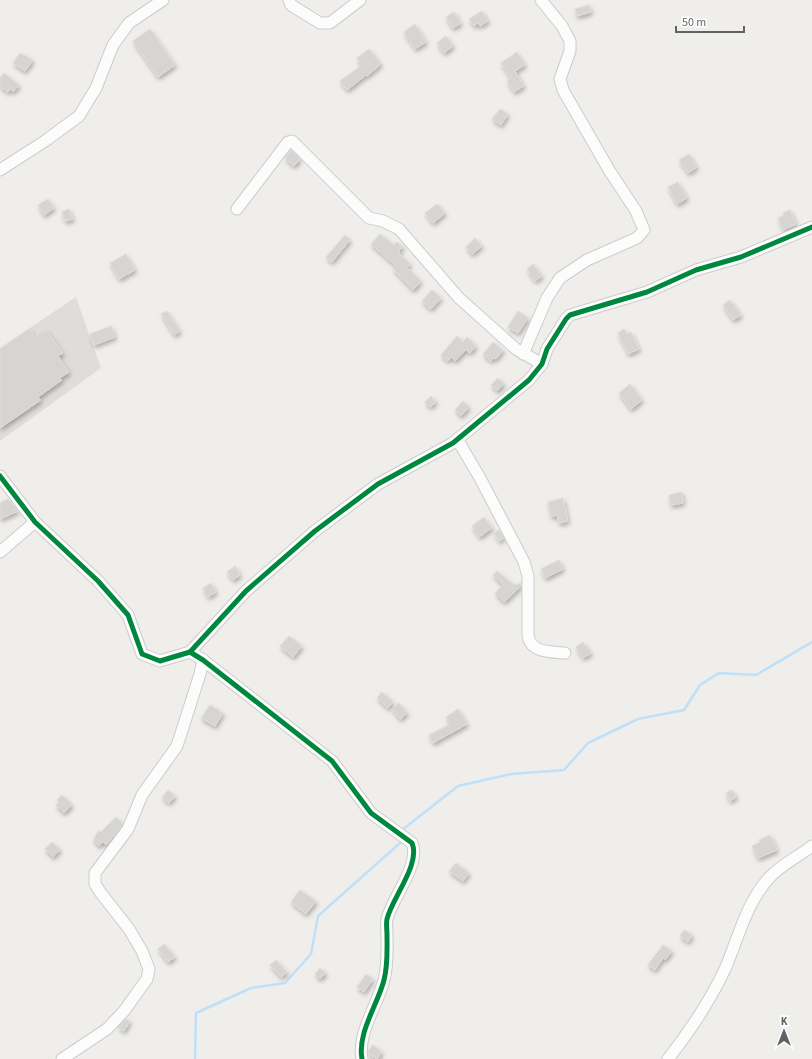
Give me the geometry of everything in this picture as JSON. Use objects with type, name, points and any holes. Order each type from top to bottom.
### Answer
[{"type":"street","points":[[0,170],[79,116],[96,88],[113,45],[129,24],[163,0]]},
{"type":"street","points":[[289,0],[291,5],[320,24],[330,23],[360,0]]},
{"type":"street","points":[[523,354],[547,298],[560,278],[587,260],[637,238],[644,230],[636,210],[609,170],[563,90],[560,79],[570,51],[570,40],[562,26],[541,0]]},
{"type":"street","points":[[237,209],[288,142],[292,141],[369,218],[383,221],[399,229],[460,298],[516,349],[542,364]]},
{"type":"street","points":[[0,476],[35,522],[98,581],[128,615],[142,654],[160,661],[190,652],[246,591],[315,531],[378,484],[453,443],[529,380],[542,364],[547,348],[570,315],[647,292],[696,270],[741,257],[812,227]]},
{"type":"street","points":[[457,439],[480,478],[524,562],[528,576],[529,641],[534,647],[544,651],[565,653]]},
{"type":"street","points":[[0,552],[35,522]]},
{"type":"street","points":[[190,652],[203,660],[332,761],[371,813],[412,843],[414,847],[413,861],[387,919],[387,967],[384,983],[371,1014],[361,1048],[362,1059]]},
{"type":"street","points":[[62,1059],[107,1029],[124,1011],[147,979],[149,969],[142,951],[129,929],[95,884],[95,873],[128,829],[142,795],[177,746],[203,660]]},
{"type":"street","points":[[668,1059],[689,1031],[724,971],[751,906],[761,888],[777,870],[812,846]]},
{"type":"shaded area","points":[[76,297],[101,368],[0,441],[0,348]]},
{"type":"building","points":[[589,5],[591,12],[577,16],[575,9]]},
{"type":"building","points":[[482,11],[488,21],[480,26],[478,23],[474,26],[469,19]]},
{"type":"building","points":[[454,12],[461,23],[453,28],[446,17]]},
{"type":"building","points":[[415,24],[426,42],[415,49],[404,32]]},
{"type":"building","points":[[150,29],[175,65],[158,77],[133,41]]},
{"type":"building","points":[[446,36],[453,46],[444,53],[437,43]]},
{"type":"building","points":[[369,49],[381,64],[347,90],[340,81],[362,65],[357,58]]},
{"type":"building","points":[[517,52],[525,65],[515,71],[524,86],[514,92],[507,80],[511,78],[501,63]]},
{"type":"building","points":[[20,53],[33,60],[25,71],[13,63]]},
{"type":"building","points":[[4,73],[19,85],[13,92],[10,89],[8,92],[0,86],[0,78]]},
{"type":"building","points":[[500,109],[508,114],[501,125],[492,119]]},
{"type":"building","points":[[291,150],[300,159],[294,166],[285,158]]},
{"type":"building","points":[[689,154],[697,167],[688,173],[679,160]]},
{"type":"building","points":[[678,182],[687,198],[677,204],[668,187]]},
{"type":"building","points":[[48,199],[54,208],[44,215],[38,205]]},
{"type":"building","points":[[437,204],[445,213],[433,223],[425,213]]},
{"type":"building","points":[[69,209],[73,219],[65,221],[62,212]]},
{"type":"building","points":[[790,210],[796,224],[783,230],[778,218],[784,215],[783,213]]},
{"type":"building","points":[[380,234],[394,245],[397,242],[403,247],[399,251],[399,254],[410,264],[407,268],[421,281],[413,290],[393,269],[396,266],[371,244]]},
{"type":"building","points":[[345,235],[350,240],[332,262],[326,257]]},
{"type":"building","points":[[475,238],[482,246],[472,254],[466,247]]},
{"type":"building","points":[[126,254],[135,270],[119,279],[110,263]]},
{"type":"building","points":[[533,264],[542,276],[535,281],[527,269]]},
{"type":"building","points":[[432,290],[441,298],[431,309],[422,301]]},
{"type":"building","points":[[730,300],[741,315],[733,320],[723,305]]},
{"type":"building","points":[[167,311],[180,331],[174,335],[161,314]]},
{"type":"building","points":[[518,311],[528,318],[518,333],[508,327]]},
{"type":"building","points":[[111,326],[115,337],[94,345],[90,334]]},
{"type":"building","points":[[29,329],[35,337],[46,330],[63,353],[58,356],[69,372],[60,378],[62,380],[38,397],[41,400],[0,428],[0,349]]},
{"type":"building","points":[[624,329],[627,334],[631,332],[639,349],[628,354],[618,333]]},
{"type":"building","points":[[457,336],[463,342],[467,337],[476,346],[470,353],[466,350],[455,361],[451,357],[448,361],[441,355]]},
{"type":"building","points":[[493,342],[503,350],[496,359],[494,358],[491,361],[483,354]]},
{"type":"building","points":[[498,378],[504,384],[497,391],[491,385]]},
{"type":"building","points":[[630,384],[642,400],[631,409],[619,393]]},
{"type":"building","points":[[431,396],[436,402],[430,407],[425,402]]},
{"type":"building","points":[[463,401],[469,407],[461,416],[455,410]]},
{"type":"building","points":[[682,492],[683,503],[671,505],[669,495]]},
{"type":"building","points":[[563,498],[568,521],[559,523],[557,515],[551,517],[548,502]]},
{"type":"building","points":[[8,499],[18,511],[0,519],[0,503]]},
{"type":"building","points":[[484,517],[492,528],[479,537],[472,526]]},
{"type":"building","points":[[499,530],[504,538],[499,541],[494,533]]},
{"type":"building","points":[[559,560],[563,569],[545,578],[541,569]]},
{"type":"building","points":[[235,566],[240,575],[233,580],[227,572]]},
{"type":"building","points":[[497,571],[514,585],[521,583],[521,586],[504,602],[495,593],[503,585],[493,575]]},
{"type":"building","points":[[211,583],[216,592],[208,597],[203,588]]},
{"type":"building","points":[[289,636],[302,646],[293,657],[280,646]]},
{"type":"building","points":[[583,642],[591,653],[583,658],[576,647]]},
{"type":"building","points":[[382,692],[393,702],[388,708],[377,698]]},
{"type":"building","points":[[399,703],[407,713],[400,719],[392,709]]},
{"type":"building","points":[[210,705],[223,713],[215,726],[201,718]]},
{"type":"building","points":[[458,709],[467,724],[433,743],[429,735],[451,724],[446,717]]},
{"type":"building","points":[[168,790],[175,796],[169,803],[162,797]]},
{"type":"building","points":[[732,790],[736,797],[730,801],[726,793]]},
{"type":"building","points":[[62,795],[72,805],[64,813],[56,805],[59,802],[57,800]]},
{"type":"building","points":[[116,817],[123,824],[122,826],[106,845],[103,842],[99,846],[93,840],[96,837],[95,836]]},
{"type":"building","points":[[770,835],[777,850],[758,858],[752,846],[760,842],[759,840]]},
{"type":"building","points":[[52,842],[60,850],[53,857],[45,849]]},
{"type":"building","points":[[456,863],[469,873],[463,881],[449,871]]},
{"type":"building","points":[[300,890],[316,901],[306,914],[291,902]]},
{"type":"building","points":[[684,930],[692,935],[688,942],[680,936]]},
{"type":"building","points":[[164,944],[175,957],[168,962],[158,949]]},
{"type":"building","points":[[663,945],[672,951],[665,960],[663,958],[655,970],[648,965]]},
{"type":"building","points":[[276,960],[287,972],[281,977],[270,965]]},
{"type":"building","points":[[320,968],[326,973],[320,979],[315,974]]},
{"type":"building","points":[[366,974],[373,979],[364,992],[357,987]]},
{"type":"building","points":[[126,1019],[130,1021],[124,1031],[118,1027]]},
{"type":"building","points":[[373,1045],[382,1052],[377,1059],[369,1054],[368,1051]]},
{"type":"waterway","points":[[402,830],[458,786],[511,774],[564,770],[588,743],[638,719],[684,710],[700,685],[719,673],[756,675],[812,642]]},
{"type":"waterway","points":[[195,1059],[196,1013],[251,988],[285,983],[311,954],[318,916],[400,843]]},
{"type":"cycle path","points":[[0,476],[35,522],[98,581],[128,615],[142,654],[160,661],[190,652],[246,591],[315,531],[378,484],[453,443],[529,380],[542,364],[547,349],[570,315],[647,292],[696,270],[741,257],[812,227]]},
{"type":"cycle path","points":[[190,652],[203,660],[332,761],[371,813],[412,843],[414,851],[413,861],[387,919],[386,969],[381,989],[362,1039],[362,1059]]}]
